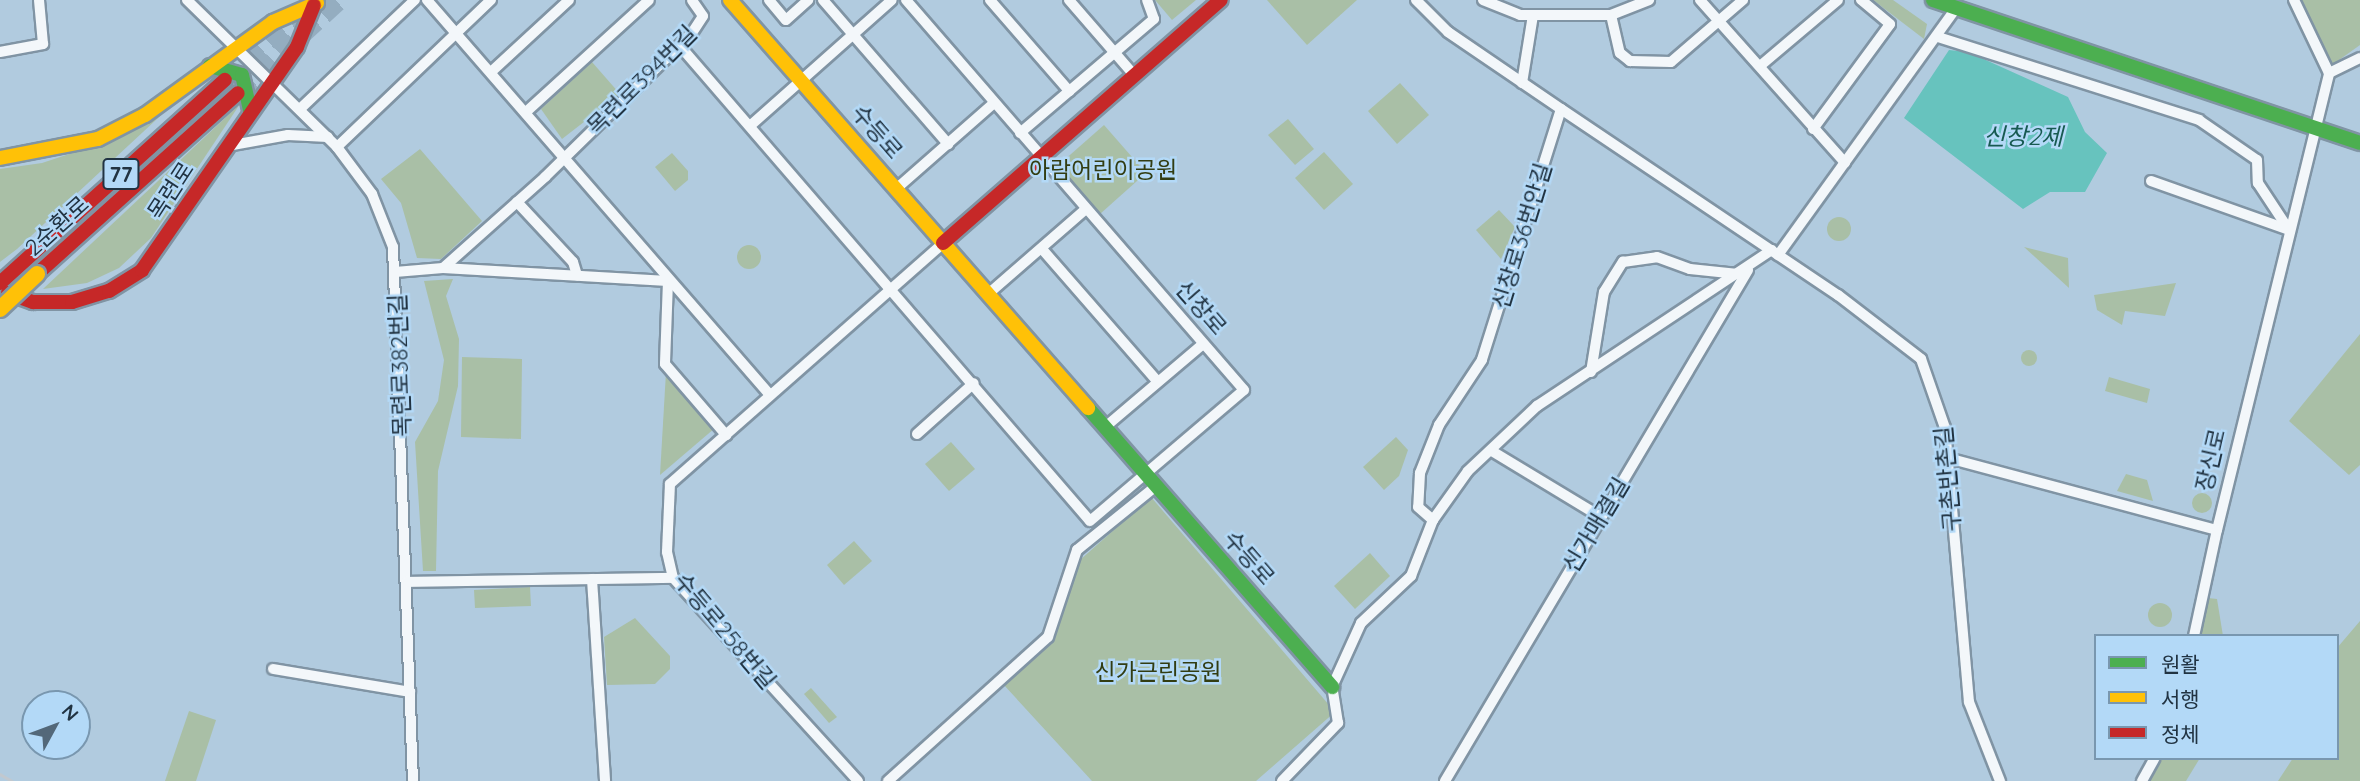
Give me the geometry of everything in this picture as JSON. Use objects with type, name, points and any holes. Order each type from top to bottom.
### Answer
[{"type":"main road","name":"수등로","points":[[730,0],[1332,687]]},
{"type":"main road","points":[[943,243],[1221,0]]},
{"type":"main road","points":[[1933,0],[2360,143]]},
{"type":"main road","name":"목련로","points":[[0,158],[98,139],[145,115],[234,46],[317,3]]},
{"type":"main road","name":"목련로","points":[[0,289],[33,302],[72,302],[109,291],[142,270],[166,240],[250,111],[297,47],[317,3]]},
{"type":"main road","points":[[210,66],[242,75],[250,111]]},
{"type":"main road","name":"2순환로","points":[[0,283],[225,80]]},
{"type":"main road","name":"2순환로","points":[[0,309],[238,93]]},
{"type":"street","points":[[0,52],[43,44],[39,0]]},
{"type":"street","name":"목련로382번길","points":[[187,0],[328,137],[385,220],[395,272],[413,781]]},
{"type":"street","points":[[301,108],[415,0]]},
{"type":"street","points":[[427,0],[565,157],[668,281],[770,395]]},
{"type":"street","points":[[337,147],[491,0]]},
{"type":"street","points":[[491,72],[569,0]]},
{"type":"street","points":[[526,112],[649,0]]},
{"type":"street","name":"목련로394번길","points":[[443,268],[517,202],[680,46],[703,16],[692,0]]},
{"type":"street","points":[[769,0],[786,20],[808,0]]},
{"type":"street","points":[[822,0],[948,144]]},
{"type":"street","points":[[751,125],[892,0]]},
{"type":"street","name":"신창로","points":[[906,0],[1244,390],[1151,480]]},
{"type":"street","points":[[990,0],[1069,91]]},
{"type":"street","points":[[1069,0],[1134,75]]},
{"type":"street","points":[[1020,133],[1154,19],[1155,10],[1147,0]]},
{"type":"street","points":[[1416,0],[1447,32],[1775,253]]},
{"type":"street","points":[[1483,0],[1533,15],[1611,15],[1649,0]]},
{"type":"street","points":[[1700,0],[1845,163]]},
{"type":"street","points":[[1611,15],[1620,53],[1630,61],[1671,62],[1743,0]]},
{"type":"street","points":[[1760,66],[1838,0]]},
{"type":"street","points":[[1813,129],[1890,24],[1861,0]]},
{"type":"street","points":[[2294,0],[2329,73],[2360,58]]},
{"type":"street","name":"신가매결길","points":[[1332,687],[1361,623],[1411,576],[1433,520],[1468,471],[1537,406],[1775,253],[1845,163],[1938,37],[1956,8]]},
{"type":"street","points":[[1522,83],[1533,15]]},
{"type":"street","points":[[1938,37],[2138,97],[2218,132],[2257,160],[2258,183],[2289,230]]},
{"type":"street","points":[[680,46],[892,288],[1090,521],[1151,480]]},
{"type":"street","name":"장신로","points":[[2194,634],[2313,128],[2329,73]]},
{"type":"street","points":[[896,189],[994,103]]},
{"type":"street","name":"신창로36번안길","points":[[1433,520],[1419,507],[1419,473],[1439,425],[1482,360],[1561,109]]},
{"type":"street","points":[[227,146],[288,135],[328,137]]},
{"type":"street","points":[[2151,181],[2289,230]]},
{"type":"street","points":[[517,202],[573,262],[577,275]]},
{"type":"street","points":[[987,295],[1086,209]]},
{"type":"street","name":"수등로258번길","points":[[858,781],[673,578],[667,552],[670,484],[943,243]]},
{"type":"street","points":[[1042,249],[1157,381]]},
{"type":"street","name":"구촌반촌길","points":[[1775,253],[1921,359],[1942,408],[1969,702],[2000,781]]},
{"type":"street","points":[[1591,372],[1604,292],[1623,262],[1657,257],[1690,269],[1743,272]]},
{"type":"street","points":[[395,272],[443,268],[668,281]]},
{"type":"street","name":"신가매결길","points":[[1445,781],[1743,272]]},
{"type":"street","points":[[668,281],[666,364],[726,435]]},
{"type":"street","points":[[1104,428],[1203,344]]},
{"type":"street","points":[[917,434],[974,383]]},
{"type":"street","points":[[1492,450],[1601,517]]},
{"type":"street","points":[[1948,458],[2217,530]]},
{"type":"street","points":[[888,781],[1042,643],[1059,618],[1077,550],[1151,480]]},
{"type":"street","points":[[407,582],[673,578]]},
{"type":"street","points":[[592,579],[604,781]]},
{"type":"street","points":[[273,669],[410,692]]},
{"type":"street","points":[[1282,781],[1338,723],[1332,687]]},
{"type":"street","points":[[2142,781],[2154,760]]},
{"type":"green space","points":[[1155,0],[1196,0],[1172,20]]},
{"type":"green space","points":[[1267,0],[1357,0],[1307,45]]},
{"type":"green space","points":[[1873,0],[1893,0],[1927,24],[1924,39]]},
{"type":"green space","points":[[2300,0],[2360,0],[2360,45],[2332,65]]},
{"type":"green space","points":[[592,62],[620,94],[562,139],[541,109]]},
{"type":"green space","points":[[1400,83],[1429,115],[1397,144],[1368,111]]},
{"type":"green space","points":[[240,104],[151,238],[119,268],[87,283],[43,289]]},
{"type":"green space","points":[[171,106],[0,262],[0,169],[42,163],[124,136]]},
{"type":"green space","points":[[1288,119],[1314,149],[1295,165],[1268,135]]},
{"type":"green space","name":"아람어린이공원","points":[[1104,125],[1146,173],[1100,214],[1061,170],[1062,162]]},
{"type":"green space","points":[[420,149],[482,221],[441,259],[417,258],[401,203],[381,179]]},
{"type":"green space","points":[[1324,152],[1353,184],[1324,210],[1295,178]]},
{"type":"green space","points":[[672,153],[688,171],[688,180],[675,191],[655,167]]},
{"type":"green space","points":[[1499,210],[1515,227],[1501,259],[1476,230]]},
{"type":"green space","points":[[1839,217],[1847,221],[1851,229],[1847,237],[1839,241],[1831,237],[1827,229],[1831,221]]},
{"type":"green space","points":[[749,245],[760,252],[761,257],[754,268],[749,269],[738,262],[737,257],[744,246]]},
{"type":"green space","points":[[2024,247],[2068,258],[2069,288]]},
{"type":"green space","points":[[453,279],[446,296],[459,339],[458,386],[438,471],[436,571],[423,571],[415,442],[438,401],[444,360],[424,281]]},
{"type":"green space","points":[[2176,283],[2165,316],[2125,311],[2122,325],[2097,310],[2094,295]]},
{"type":"green space","points":[[2360,334],[2360,465],[2349,475],[2289,421]]},
{"type":"green space","points":[[2029,350],[2035,352],[2035,364],[2029,366],[2023,364],[2021,358],[2023,352]]},
{"type":"green space","points":[[462,357],[522,359],[521,439],[461,437]]},
{"type":"green space","points":[[666,372],[715,428],[660,475]]},
{"type":"green space","points":[[2109,377],[2150,389],[2147,403],[2105,391]]},
{"type":"green space","points":[[1396,437],[1408,450],[1399,476],[1384,490],[1363,467]]},
{"type":"green space","points":[[951,442],[975,469],[949,491],[925,464]]},
{"type":"green space","points":[[2126,474],[2147,480],[2153,501],[2117,491]]},
{"type":"green space","points":[[2202,493],[2209,496],[2212,503],[2209,510],[2202,513],[2195,510],[2192,503],[2195,496]]},
{"type":"green space","name":"신가근린공원","points":[[1151,497],[1335,712],[1256,781],[1092,781],[1003,684],[1051,641],[1080,560]]},
{"type":"green space","points":[[854,541],[872,561],[844,585],[827,565]]},
{"type":"green space","points":[[1370,553],[1390,576],[1355,609],[1334,586]]},
{"type":"green space","points":[[530,587],[531,606],[475,608],[474,590]]},
{"type":"green space","points":[[2208,598],[2217,599],[2223,634],[2199,634]]},
{"type":"green space","points":[[2155,603],[2165,603],[2172,610],[2172,620],[2165,627],[2155,627],[2148,620],[2148,610]]},
{"type":"green space","points":[[635,618],[670,656],[670,669],[655,684],[607,685],[604,637]]},
{"type":"green space","points":[[2360,621],[2360,781],[2278,781],[2292,760],[2339,760],[2339,646]]},
{"type":"green space","points":[[811,688],[837,717],[829,723],[804,694]]},
{"type":"green space","points":[[189,711],[216,720],[196,781],[165,781]]},
{"type":"green space","points":[[2160,760],[2199,760],[2186,781],[2149,781]]},
{"type":"water","name":"신창2제","points":[[1949,50],[1968,52],[2068,97],[2085,132],[2107,153],[2085,192],[2050,192],[2023,209],[1904,118]]},
{"type":"tunnel","points":[[238,93],[339,0]]},
{"type":"tunnel","points":[[225,80],[304,8]]},
{"type":"railway","points":[[0,774],[12,781]]},
{"type":"traffic: fast","points":[[1933,0],[2360,143]]},
{"type":"traffic: fast","points":[[210,66],[242,75],[250,111]]},
{"type":"traffic: fast","points":[[1088,408],[1332,687]]},
{"type":"traffic: slow","points":[[730,0],[1088,408]]},
{"type":"traffic: slow","points":[[0,158],[98,139],[145,115],[273,22],[317,3]]},
{"type":"traffic: slow","points":[[0,309],[37,274]]},
{"type":"traffic: jam","points":[[943,243],[1221,0]]},
{"type":"traffic: jam","points":[[8,293],[33,302],[72,302],[109,291],[142,270],[297,47],[314,5]]},
{"type":"traffic: jam","points":[[0,283],[225,80]]},
{"type":"traffic: jam","points":[[37,274],[238,93]]}]
